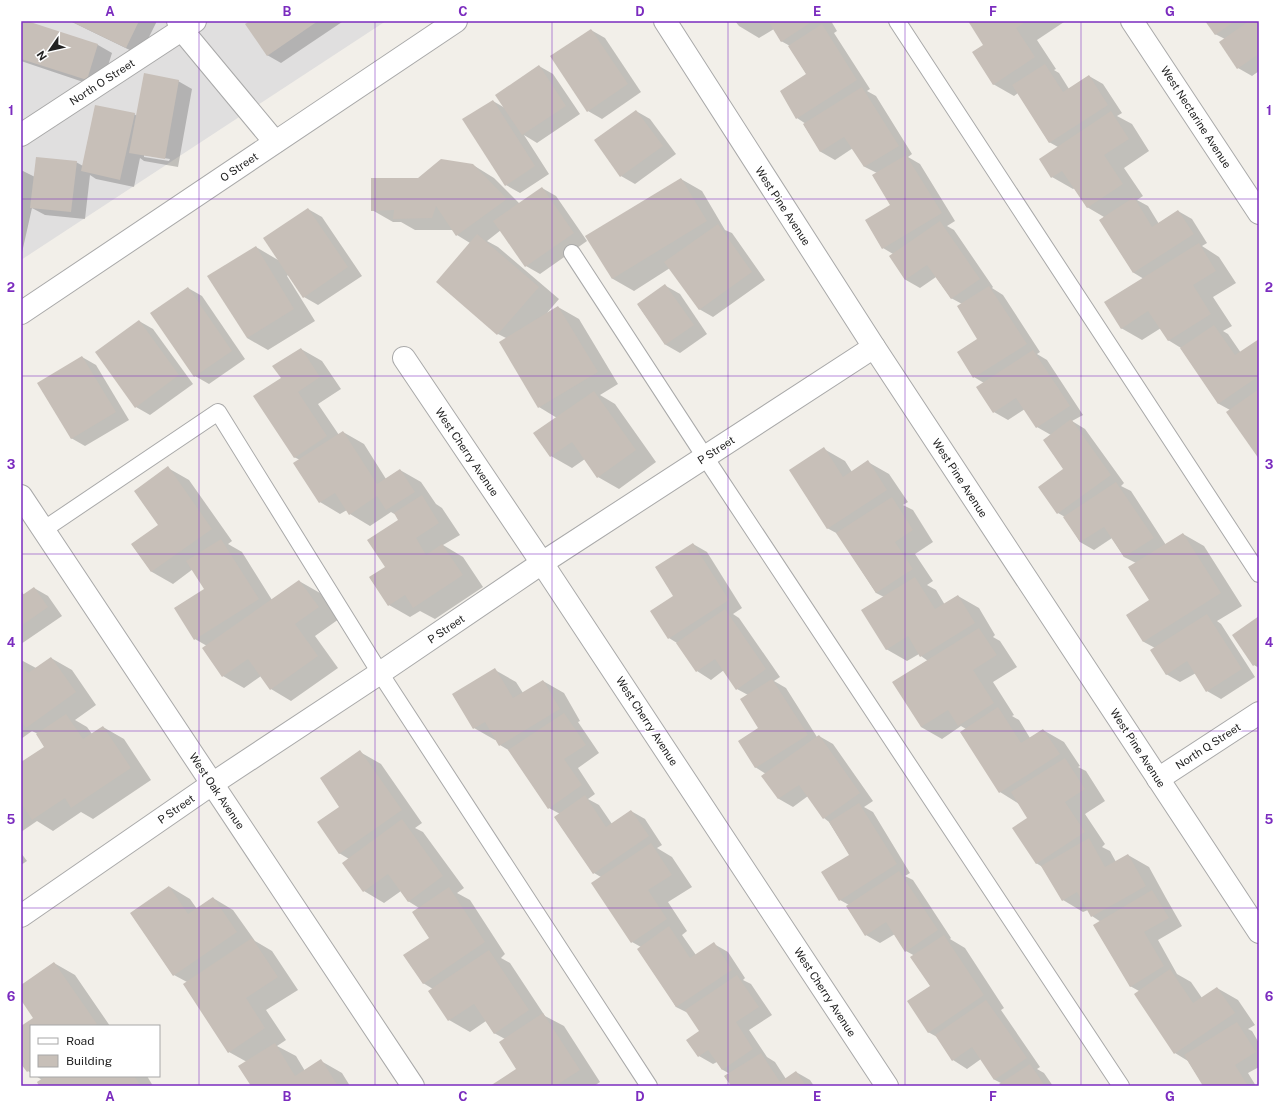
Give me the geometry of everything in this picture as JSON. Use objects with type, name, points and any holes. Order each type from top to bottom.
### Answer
[{"type":"street","name":"O Street","points":[[21,313],[456,21]]},
{"type":"street","name":"West Pine Avenue","points":[[665,21],[874,347],[1259,932]]},
{"type":"street","name":"West Nectarine Avenue","points":[[1132,21],[1259,212]]},
{"type":"street","name":"North O Street","points":[[21,135],[185,24],[275,142]]},
{"type":"street","name":"P Street","points":[[21,916],[212,784],[380,673],[542,563],[874,347]]},
{"type":"street","name":"West Cherry Avenue","points":[[404,358],[542,563],[887,1086]]},
{"type":"street","name":"West Oak Avenue","points":[[21,496],[413,1086]]},
{"type":"street","name":"North Q Street","points":[[1158,779],[1259,713]]},
{"type":"lane","points":[[897,21],[1259,574]]},
{"type":"lane","points":[[572,253],[705,457],[1121,1086]]},
{"type":"lane","points":[[43,530],[218,412],[380,673],[649,1086]]},
{"type":"shaded area","points":[[21,21],[386,21],[21,260]]},
{"type":"building","points":[[21,21],[27,21],[98,44],[87,80],[21,59]]},
{"type":"building","points":[[70,21],[139,21],[126,48]]},
{"type":"building","points":[[250,21],[318,21],[267,56],[245,24]]},
{"type":"building","points":[[768,21],[813,21],[781,42]]},
{"type":"building","points":[[968,21],[1027,21],[1016,28],[1035,57],[993,85],[972,52],[983,45]]},
{"type":"building","points":[[1205,21],[1235,21],[1215,35]]},
{"type":"building","points":[[1249,21],[1259,21],[1259,54],[1237,69],[1219,42]]},
{"type":"building","points":[[822,24],[857,80],[796,119],[780,91],[806,74],[788,46]]},
{"type":"building","points":[[591,29],[628,84],[587,112],[550,56]]},
{"type":"building","points":[[1045,64],[1063,92],[1089,75],[1108,105],[1049,143],[1012,85]]},
{"type":"building","points":[[539,65],[566,106],[522,135],[495,95]]},
{"type":"building","points":[[144,73],[179,80],[165,159],[129,153]]},
{"type":"building","points":[[862,87],[899,146],[864,167],[844,137],[820,152],[803,124]]},
{"type":"building","points":[[493,100],[535,166],[505,186],[462,119]]},
{"type":"building","points":[[95,105],[135,113],[120,180],[81,171]]},
{"type":"building","points":[[636,110],[663,146],[620,177],[594,140]]},
{"type":"building","points":[[1111,111],[1129,139],[1104,155],[1123,184],[1087,208],[1062,171],[1051,178],[1039,159]]},
{"type":"building","points":[[906,155],[942,213],[882,249],[865,220],[890,205],[872,175]]},
{"type":"building","points":[[36,157],[77,161],[71,212],[30,208]]},
{"type":"building","points":[[441,159],[473,164],[507,199],[456,236],[436,206],[432,218],[393,219],[394,210],[371,211],[371,178],[418,178]]},
{"type":"building","points":[[681,178],[707,221],[612,279],[585,236]]},
{"type":"building","points":[[542,187],[574,233],[525,267],[493,221]]},
{"type":"building","points":[[1134,197],[1152,227],[1178,210],[1194,234],[1133,273],[1099,220]]},
{"type":"building","points":[[308,208],[348,267],[303,298],[263,238]]},
{"type":"building","points":[[940,221],[980,279],[951,299],[927,265],[905,280],[889,256]]},
{"type":"building","points":[[718,224],[752,272],[699,310],[664,262]]},
{"type":"building","points":[[477,234],[539,287],[497,335],[436,282]]},
{"type":"building","points":[[1199,243],[1216,271],[1193,285],[1211,314],[1168,341],[1148,311],[1121,329],[1104,302]]},
{"type":"building","points":[[256,246],[294,309],[247,338],[207,276]]},
{"type":"building","points":[[665,284],[694,325],[665,345],[637,304]]},
{"type":"building","points":[[989,286],[1027,344],[973,378],[957,352],[977,339],[957,306]]},
{"type":"building","points":[[188,287],[232,351],[194,377],[150,313]]},
{"type":"building","points":[[558,306],[598,372],[538,408],[499,342]]},
{"type":"building","points":[[139,320],[179,375],[135,408],[95,352]]},
{"type":"building","points":[[1214,325],[1235,355],[1259,339],[1259,376],[1218,404],[1180,348]]},
{"type":"building","points":[[301,348],[320,377],[298,392],[327,436],[294,458],[253,396],[281,378],[272,366]]},
{"type":"building","points":[[1033,350],[1070,406],[1036,428],[1016,398],[993,413],[976,387]]},
{"type":"building","points":[[82,356],[116,412],[71,439],[37,383]]},
{"type":"building","points":[[1259,389],[1259,459],[1226,412]]},
{"type":"building","points":[[594,391],[636,450],[597,478],[572,442],[550,457],[533,433]]},
{"type":"building","points":[[1071,419],[1111,475],[1057,514],[1038,487],[1063,469],[1043,440]]},
{"type":"building","points":[[343,431],[377,484],[400,469],[415,492],[386,510],[377,496],[349,515],[335,493],[319,503],[293,463]]},
{"type":"building","points":[[824,447],[843,477],[868,460],[887,490],[827,529],[789,470]]},
{"type":"building","points":[[168,466],[212,529],[151,572],[131,544],[158,525],[134,491]]},
{"type":"building","points":[[1116,482],[1154,538],[1124,557],[1104,527],[1080,542],[1063,517]]},
{"type":"building","points":[[422,495],[439,523],[416,538],[426,555],[442,544],[463,575],[413,608],[405,595],[388,606],[369,577],[385,567],[367,540],[398,520],[394,513]]},
{"type":"building","points":[[892,497],[913,530],[895,542],[913,569],[876,593],[836,533]]},
{"type":"building","points":[[1183,533],[1221,593],[1143,642],[1126,615],[1149,600],[1128,567]]},
{"type":"building","points":[[221,539],[259,599],[194,640],[174,608],[204,589],[186,561]]},
{"type":"building","points":[[693,543],[729,600],[668,639],[650,611],[673,596],[655,567]]},
{"type":"building","points":[[915,577],[935,609],[958,595],[975,623],[920,657],[908,636],[886,650],[861,610]]},
{"type":"building","points":[[299,580],[319,607],[295,624],[318,656],[270,690],[248,659],[222,677],[202,648]]},
{"type":"building","points":[[34,587],[48,607],[21,626],[21,596]]},
{"type":"building","points":[[725,609],[766,669],[736,690],[715,659],[696,672],[676,643]]},
{"type":"building","points":[[1207,614],[1242,669],[1206,692],[1187,661],[1166,675],[1150,650]]},
{"type":"building","points":[[1259,616],[1259,662],[1253,666],[1232,635]]},
{"type":"building","points":[[979,628],[997,655],[973,670],[994,703],[958,726],[948,710],[921,727],[892,682]]},
{"type":"building","points":[[51,657],[76,692],[26,728],[21,721],[21,664],[28,673]]},
{"type":"building","points":[[495,668],[513,698],[543,680],[560,709],[499,746],[485,722],[473,729],[452,694]]},
{"type":"building","points":[[772,679],[808,735],[755,768],[738,741],[758,728],[740,699]]},
{"type":"building","points":[[998,707],[1021,743],[1043,729],[1060,754],[999,793],[960,732]]},
{"type":"building","points":[[564,713],[586,745],[564,759],[582,785],[548,809],[508,750]]},
{"type":"building","points":[[66,714],[83,739],[103,726],[131,768],[71,808],[65,798],[32,820],[21,803],[21,762],[44,747],[36,734]]},
{"type":"building","points":[[819,735],[860,793],[823,819],[799,785],[778,799],[761,776]]},
{"type":"building","points":[[360,750],[402,810],[339,854],[317,822],[339,807],[320,778]]},
{"type":"building","points":[[1065,758],[1085,789],[1065,802],[1085,832],[1036,864],[1012,828],[1027,818],[1011,792]]},
{"type":"building","points":[[585,795],[606,827],[631,810],[649,836],[593,874],[554,817]]},
{"type":"building","points":[[859,803],[897,864],[839,901],[821,872],[849,855],[829,822]]},
{"type":"building","points":[[402,819],[443,876],[408,902],[388,874],[363,892],[342,863]]},
{"type":"building","points":[[1089,838],[1105,867],[1128,854],[1146,886],[1091,917],[1077,892],[1062,901],[1041,866]]},
{"type":"building","points":[[651,843],[672,875],[648,890],[667,919],[631,943],[591,883]]},
{"type":"building","points":[[899,871],[938,930],[905,952],[886,922],[865,936],[846,906]]},
{"type":"building","points":[[169,886],[188,914],[213,897],[237,932],[173,976],[130,913]]},
{"type":"building","points":[[449,887],[485,942],[423,984],[403,955],[429,938],[412,912]]},
{"type":"building","points":[[1152,890],[1169,918],[1144,932],[1164,966],[1130,987],[1093,925]]},
{"type":"building","points":[[669,926],[690,958],[714,942],[732,970],[676,1007],[637,949]]},
{"type":"building","points":[[944,935],[984,995],[928,1033],[907,1001],[930,986],[910,957]]},
{"type":"building","points":[[252,938],[278,977],[246,998],[265,1028],[228,1053],[183,984]]},
{"type":"building","points":[[489,950],[529,1010],[494,1034],[474,1004],[448,1021],[428,991]]},
{"type":"building","points":[[54,962],[97,1024],[30,1025],[30,1070],[27,1072],[21,1064],[21,1026],[33,1018],[21,1000],[21,985]]},
{"type":"building","points":[[1170,969],[1193,1003],[1217,987],[1235,1013],[1174,1054],[1134,994]]},
{"type":"building","points":[[737,975],[759,1007],[736,1022],[753,1049],[722,1070],[708,1050],[698,1057],[686,1040],[699,1031],[685,1010]]},
{"type":"building","points":[[986,1000],[1027,1058],[994,1080],[972,1047],[952,1061],[935,1035]]},
{"type":"building","points":[[543,1013],[580,1070],[555,1086],[490,1086],[516,1069],[499,1042]]},
{"type":"building","points":[[1237,1022],[1256,1052],[1235,1065],[1248,1086],[1203,1086],[1184,1055]]},
{"type":"building","points":[[275,1043],[295,1076],[321,1059],[338,1086],[251,1086],[238,1066]]},
{"type":"building","points":[[761,1053],[780,1082],[796,1071],[806,1086],[731,1086],[724,1076]]},
{"type":"building","points":[[1030,1064],[1045,1086],[1001,1086],[999,1084]]},
{"type":"building","points":[[44,1077],[135,1077],[141,1086],[39,1086],[37,1082]]}]
